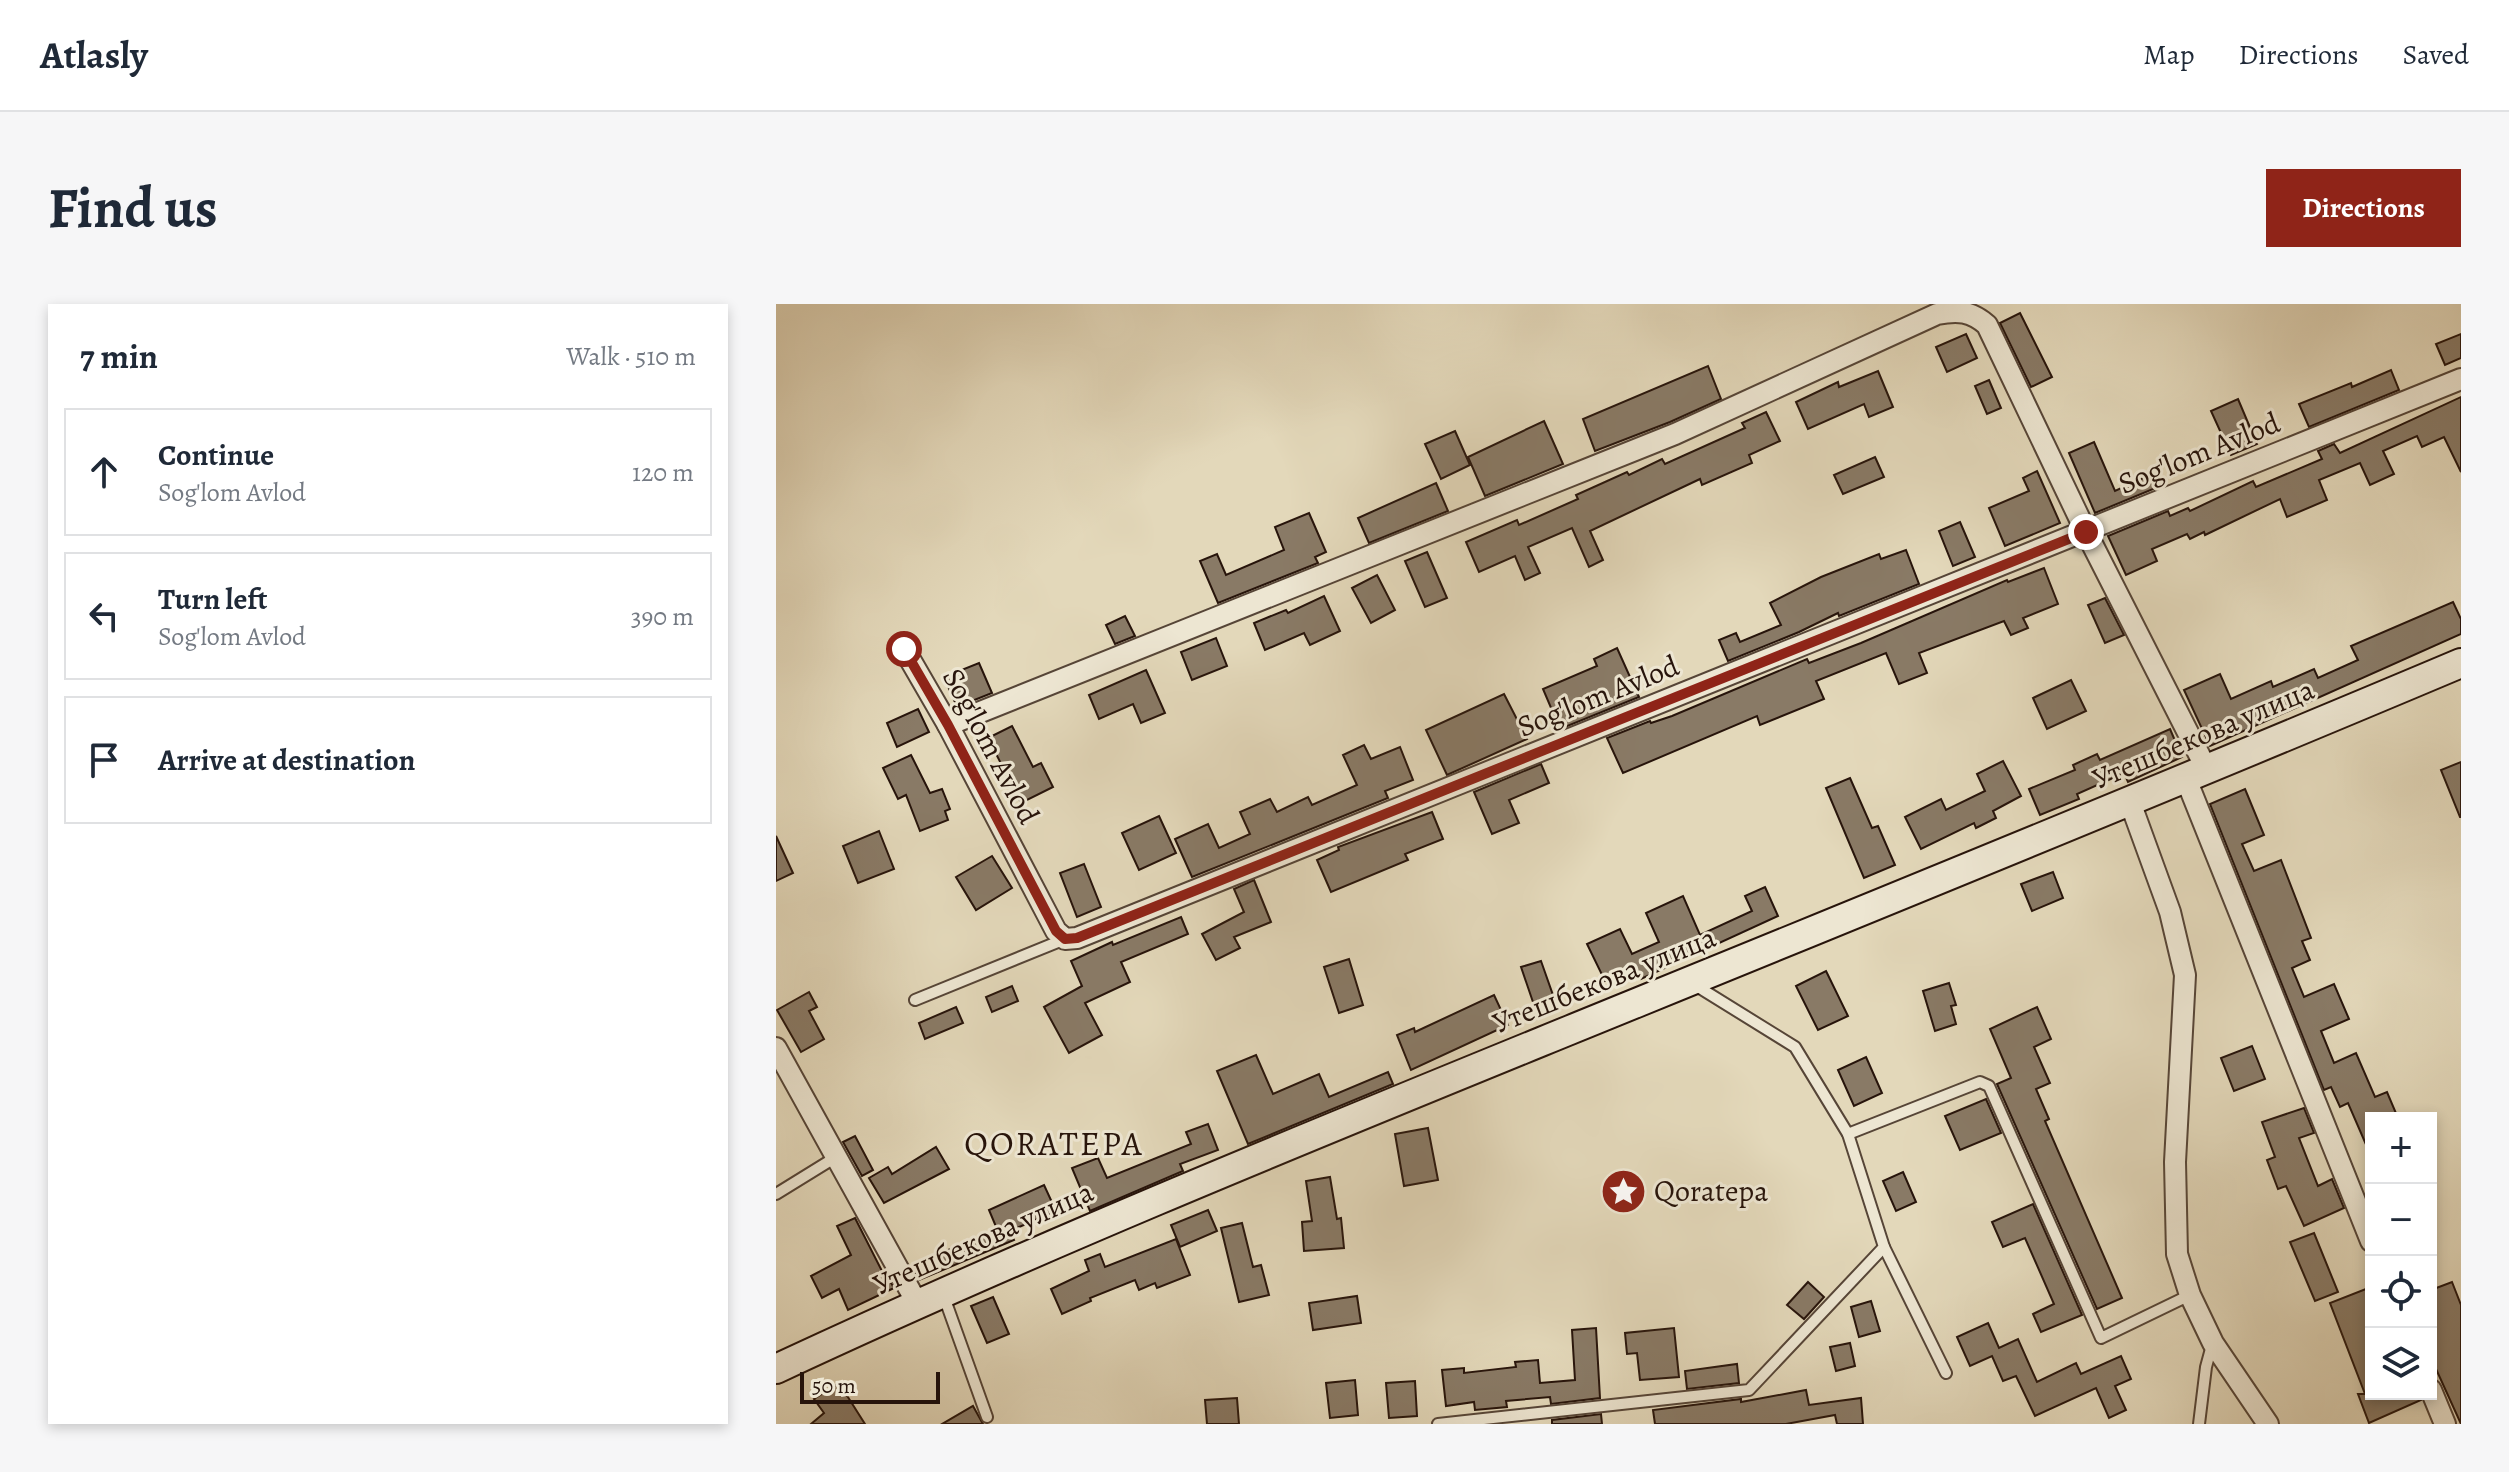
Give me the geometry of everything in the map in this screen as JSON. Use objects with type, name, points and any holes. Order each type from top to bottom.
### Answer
[{"type":"main road","name":"Утешбекова улица","points":[[776,1369],[930,1297],[1203,1180],[2196,775],[2461,663]]},
{"type":"street","points":[[948,725],[1675,434],[1937,314],[1955,311],[1974,314],[1987,325],[2086,532],[2196,775],[2365,1225]]},
{"type":"street","name":"Sog'lom Avlod","points":[[904,649],[948,725],[1056,931],[1065,939],[1077,938],[2461,379]]},
{"type":"street","points":[[2130,802],[2170,912],[2185,975],[2175,1162],[2177,1254],[2190,1295],[2213,1343],[2268,1424]]},
{"type":"street","points":[[776,1048],[836,1157],[930,1297]]},
{"type":"street","points":[[2435,1400],[2445,1424]]},
{"type":"lane","points":[[915,1000],[1065,939]]},
{"type":"lane","points":[[1690,981],[1795,1047],[1848,1134],[1884,1247],[1946,1373]]},
{"type":"lane","points":[[1848,1134],[1980,1082],[1989,1086],[2101,1338],[2190,1295]]},
{"type":"lane","points":[[776,1194],[836,1157]]},
{"type":"lane","points":[[1438,1424],[1749,1390],[1884,1247]]},
{"type":"lane","points":[[930,1297],[987,1417]]},
{"type":"lane","points":[[2199,1424],[2206,1367],[2213,1343]]},
{"type":"building","points":[[2020,313],[2052,377],[2031,387],[2000,323]]},
{"type":"building","points":[[1966,334],[1977,358],[1947,372],[1936,347]]},
{"type":"building","points":[[2461,334],[2461,358],[2445,365],[2436,344]]},
{"type":"building","points":[[1708,366],[1721,399],[1595,451],[1583,419]]},
{"type":"building","points":[[2391,370],[2399,390],[2309,427],[2299,404],[2351,383],[2352,387]]},
{"type":"building","points":[[1878,371],[1893,407],[1869,417],[1864,404],[1808,429],[1796,402],[1838,382],[1839,387]]},
{"type":"building","points":[[1989,380],[2001,408],[1987,414],[1975,386]]},
{"type":"building","points":[[2461,397],[2461,472],[2444,437],[2422,447],[2417,436],[2383,451],[2394,474],[2370,485],[2360,463],[2319,480],[2327,500],[2287,517],[2280,499],[2205,535],[2204,532],[2190,539],[2187,534],[2152,549],[2157,561],[2126,575],[2108,536],[2168,511],[2170,516],[2188,508],[2190,511],[2253,481],[2256,487],[2322,459],[2318,451],[2334,444],[2340,453]]},
{"type":"building","points":[[2238,399],[2257,444],[2231,455],[2211,411]]},
{"type":"building","points":[[1766,412],[1780,441],[1749,455],[1752,463],[1702,485],[1700,479],[1590,531],[1603,560],[1589,567],[1572,528],[1528,547],[1540,573],[1525,580],[1515,556],[1479,572],[1466,542],[1517,520],[1519,525],[1578,499],[1576,495],[1627,472],[1629,475],[1662,459],[1665,464],[1745,428],[1742,423]]},
{"type":"building","points":[[1544,421],[1563,464],[1485,496],[1468,457]]},
{"type":"building","points":[[1455,431],[1470,465],[1441,479],[1425,444]]},
{"type":"building","points":[[2094,442],[2115,491],[2152,474],[2158,487],[2095,513],[2069,453]]},
{"type":"building","points":[[1875,457],[1884,477],[1843,494],[1834,475]]},
{"type":"building","points":[[2037,471],[2060,523],[2005,546],[1989,508],[2029,491],[2023,478]]},
{"type":"building","points":[[1436,483],[1448,511],[1369,543],[1358,518]]},
{"type":"building","points":[[1309,513],[1326,552],[1315,557],[1318,563],[1218,603],[1200,561],[1217,554],[1226,575],[1284,550],[1275,527]]},
{"type":"building","points":[[1960,522],[1975,557],[1953,566],[1939,531]]},
{"type":"building","points":[[1906,550],[1919,584],[1839,616],[1838,613],[1728,661],[1719,640],[1736,633],[1740,642],[1781,625],[1770,603],[1821,577],[1879,554],[1881,559]]},
{"type":"building","points":[[1427,552],[1447,598],[1425,607],[1405,561]]},
{"type":"building","points":[[2044,568],[2058,604],[2023,618],[2028,628],[2011,635],[2004,621],[1919,653],[1927,673],[1899,684],[1886,653],[1816,681],[1824,699],[1760,725],[1757,716],[1623,773],[1607,738],[1672,716],[1807,659],[1809,663],[1861,643],[2007,580]]},
{"type":"building","points":[[1377,575],[1395,610],[1371,623],[1352,588]]},
{"type":"building","points":[[1324,596],[1340,631],[1310,645],[1304,633],[1265,650],[1254,623],[1286,610],[1288,613]]},
{"type":"building","points":[[2105,598],[2124,635],[2105,643],[2088,605]]},
{"type":"building","points":[[2453,602],[2461,619],[2461,634],[2210,746],[2184,690],[2220,674],[2231,699],[2271,681],[2273,687],[2314,669],[2318,678],[2358,660],[2351,646]]},
{"type":"building","points":[[1125,616],[1135,636],[1115,644],[1106,625]]},
{"type":"building","points":[[1216,638],[1227,666],[1192,680],[1181,652]]},
{"type":"building","points":[[1617,648],[1639,697],[1560,729],[1543,689],[1597,666],[1594,659]]},
{"type":"building","points":[[979,663],[992,693],[957,707],[944,677]]},
{"type":"building","points":[[1146,670],[1165,713],[1141,723],[1133,704],[1099,719],[1089,695]]},
{"type":"building","points":[[2071,680],[2086,711],[2047,729],[2033,698]]},
{"type":"building","points":[[1504,694],[1527,739],[1447,775],[1426,730]]},
{"type":"building","points":[[918,709],[929,732],[897,747],[887,723]]},
{"type":"building","points":[[1012,726],[1033,767],[1041,763],[1053,787],[1021,803],[988,738]]},
{"type":"building","points":[[2170,729],[2182,757],[2128,782],[2124,773],[2077,794],[2079,799],[2040,815],[2029,789],[2075,770],[2073,765],[2097,754],[2100,760]]},
{"type":"building","points":[[1364,745],[1371,759],[1400,747],[1413,780],[1385,791],[1388,798],[1192,877],[1175,839],[1208,824],[1219,848],[1250,834],[1240,812],[1270,799],[1277,812],[1308,797],[1312,805],[1357,785],[1343,755]]},
{"type":"building","points":[[911,755],[930,793],[942,789],[950,809],[945,811],[948,820],[920,831],[906,795],[898,799],[883,768]]},
{"type":"building","points":[[2003,761],[2021,796],[1993,811],[1996,818],[1976,828],[1974,823],[1921,849],[1905,817],[1941,799],[1946,810],[1985,791],[1977,774]]},
{"type":"building","points":[[2461,762],[2461,817],[2460,817],[2441,770]]},
{"type":"building","points":[[1541,764],[1549,783],[1509,800],[1519,823],[1492,834],[1474,792]]},
{"type":"building","points":[[1850,778],[1872,828],[1878,826],[1895,865],[1864,878],[1826,788]]},
{"type":"building","points":[[2245,789],[2264,835],[2242,844],[2254,871],[2281,860],[2311,938],[2302,941],[2310,960],[2292,968],[2304,997],[2334,984],[2349,1019],[2321,1031],[2334,1063],[2356,1053],[2375,1097],[2387,1092],[2395,1112],[2365,1112],[2365,1142],[2348,1103],[2340,1107],[2331,1087],[2324,1090],[2210,804]]},
{"type":"building","points":[[1432,812],[1443,839],[1405,854],[1408,860],[1331,892],[1317,860],[1339,850],[1338,847]]},
{"type":"building","points":[[1159,816],[1176,853],[1139,870],[1122,833]]},
{"type":"building","points":[[879,831],[894,869],[858,883],[843,846]]},
{"type":"building","points":[[776,836],[793,873],[776,881]]},
{"type":"building","points":[[992,856],[1012,888],[976,910],[956,877]]},
{"type":"building","points":[[1084,864],[1101,907],[1077,917],[1060,873]]},
{"type":"building","points":[[2053,872],[2063,898],[2032,911],[2021,884]]},
{"type":"building","points":[[1254,880],[1271,922],[1234,937],[1240,948],[1216,960],[1202,934],[1244,912],[1234,889]]},
{"type":"building","points":[[1765,887],[1778,916],[1641,979],[1636,967],[1605,981],[1587,944],[1620,929],[1632,954],[1659,942],[1646,913],[1683,896],[1700,935],[1752,911],[1745,896]]},
{"type":"building","points":[[1181,917],[1188,934],[1121,962],[1130,982],[1085,1003],[1102,1035],[1069,1053],[1044,1007],[1082,986],[1071,961],[1112,942],[1113,945]]},
{"type":"building","points":[[1349,959],[1363,1005],[1339,1013],[1324,967]]},
{"type":"building","points":[[1541,961],[1554,998],[1534,1005],[1521,967]]},
{"type":"building","points":[[1826,971],[1848,1016],[1818,1030],[1796,986]]},
{"type":"building","points":[[1949,983],[1956,1005],[1951,1006],[1956,1024],[1935,1031],[1923,991]]},
{"type":"building","points":[[1012,986],[1018,1001],[992,1012],[986,997]]},
{"type":"building","points":[[809,992],[817,1007],[809,1011],[824,1039],[801,1052],[777,1010]]},
{"type":"building","points":[[1494,995],[1508,1025],[1411,1070],[1397,1035],[1414,1028],[1415,1032]]},
{"type":"building","points":[[956,1007],[963,1023],[925,1039],[919,1023]]},
{"type":"building","points":[[2037,1007],[2051,1039],[2034,1047],[2050,1083],[2036,1089],[2049,1119],[2045,1121],[2122,1298],[2097,1309],[1997,1084],[2011,1078],[1990,1029]]},
{"type":"building","points":[[2252,1046],[2265,1079],[2234,1091],[2221,1058]]},
{"type":"building","points":[[1256,1055],[1273,1094],[1319,1074],[1329,1097],[1388,1072],[1393,1084],[1248,1144],[1217,1071]]},
{"type":"building","points":[[1866,1057],[1882,1093],[1854,1106],[1838,1070]]},
{"type":"building","points":[[1986,1099],[2001,1133],[1960,1150],[1945,1116]]},
{"type":"building","points":[[2304,1108],[2314,1133],[2299,1138],[2318,1186],[2332,1179],[2344,1208],[2304,1226],[2286,1186],[2278,1189],[2267,1160],[2275,1157],[2262,1122]]},
{"type":"building","points":[[1208,1124],[1218,1150],[1180,1164],[1183,1171],[1090,1211],[1072,1168],[1098,1158],[1107,1178],[1191,1144],[1186,1132]]},
{"type":"building","points":[[1428,1128],[1438,1180],[1404,1186],[1395,1134]]},
{"type":"building","points":[[855,1136],[873,1170],[862,1176],[843,1142]]},
{"type":"building","points":[[936,1147],[949,1169],[884,1203],[869,1178],[888,1167],[892,1174]]},
{"type":"building","points":[[1903,1172],[1916,1202],[1896,1211],[1883,1181]]},
{"type":"building","points":[[1330,1177],[1337,1219],[1341,1218],[1344,1248],[1304,1251],[1302,1222],[1312,1221],[1306,1181]]},
{"type":"building","points":[[1044,1185],[1056,1211],[1010,1231],[1014,1240],[919,1280],[911,1266],[997,1229],[989,1210]]},
{"type":"building","points":[[2033,1204],[2082,1315],[2041,1332],[2033,1314],[2054,1304],[2025,1238],[2003,1247],[1992,1222]]},
{"type":"building","points":[[1208,1210],[1217,1231],[1180,1247],[1171,1225]]},
{"type":"building","points":[[855,1218],[885,1277],[894,1288],[848,1310],[839,1289],[822,1298],[811,1276],[851,1255],[837,1226]]},
{"type":"building","points":[[1242,1223],[1253,1267],[1261,1265],[1269,1295],[1239,1302],[1221,1228]]},
{"type":"building","points":[[2314,1233],[2338,1292],[2315,1301],[2290,1242]]},
{"type":"building","points":[[1176,1239],[1190,1275],[1157,1288],[1155,1283],[1139,1290],[1135,1280],[1090,1298],[1091,1301],[1062,1314],[1051,1289],[1089,1271],[1085,1260],[1100,1254],[1105,1267]]},
{"type":"building","points":[[1808,1282],[1824,1297],[1804,1319],[1787,1305]]},
{"type":"building","points":[[2452,1282],[2461,1305],[2461,1424],[2437,1371],[2437,1288]]},
{"type":"building","points":[[2365,1289],[2365,1394],[2330,1303]]},
{"type":"building","points":[[1357,1296],[1361,1323],[1313,1330],[1309,1303]]},
{"type":"building","points":[[993,1297],[1009,1334],[987,1343],[971,1306]]},
{"type":"building","points":[[1871,1301],[1880,1331],[1859,1337],[1851,1307]]},
{"type":"building","points":[[1988,1323],[1999,1348],[2018,1339],[2037,1382],[2076,1363],[2081,1374],[2121,1356],[2131,1379],[2115,1386],[2126,1410],[2109,1418],[2096,1388],[2035,1416],[2016,1376],[2003,1381],[1992,1356],[1970,1366],[1957,1337]]},
{"type":"building","points":[[1596,1328],[1600,1398],[1551,1404],[1550,1397],[1506,1401],[1507,1407],[1475,1410],[1474,1402],[1446,1406],[1442,1370],[1464,1368],[1464,1373],[1516,1367],[1515,1362],[1538,1360],[1540,1383],[1575,1380],[1572,1330]]},
{"type":"building","points":[[1674,1328],[1679,1377],[1640,1380],[1637,1353],[1627,1354],[1625,1333]]},
{"type":"building","points":[[1850,1343],[1855,1366],[1836,1371],[1830,1347]]},
{"type":"building","points":[[1737,1364],[1739,1383],[1687,1389],[1685,1371]]},
{"type":"building","points":[[1355,1380],[1358,1415],[1330,1418],[1326,1383]]},
{"type":"building","points":[[1415,1381],[1417,1416],[1389,1418],[1386,1383]]},
{"type":"building","points":[[839,1383],[865,1424],[811,1424],[824,1413],[814,1399]]},
{"type":"building","points":[[1806,1390],[1809,1405],[1861,1398],[1863,1424],[1837,1424],[1835,1415],[1786,1424],[1655,1424],[1653,1410],[1741,1399],[1741,1402]]},
{"type":"building","points":[[2358,1394],[2365,1394],[2365,1400],[2421,1400],[2369,1423]]},
{"type":"building","points":[[1237,1398],[1239,1424],[1207,1424],[1205,1400]]},
{"type":"building","points":[[973,1406],[983,1424],[942,1424]]},
{"type":"building","points":[[1601,1414],[1602,1424],[1552,1424],[1552,1420]]},
{"type":"place","name":"Qoratepa","points":[[1623,1191]]},
{"type":"district","name":"QORATEPA","points":[[1054,1143]]},
{"type":"route","points":[[904,649],[948,725],[1056,931],[1065,939],[1077,938],[2086,532]]}]
